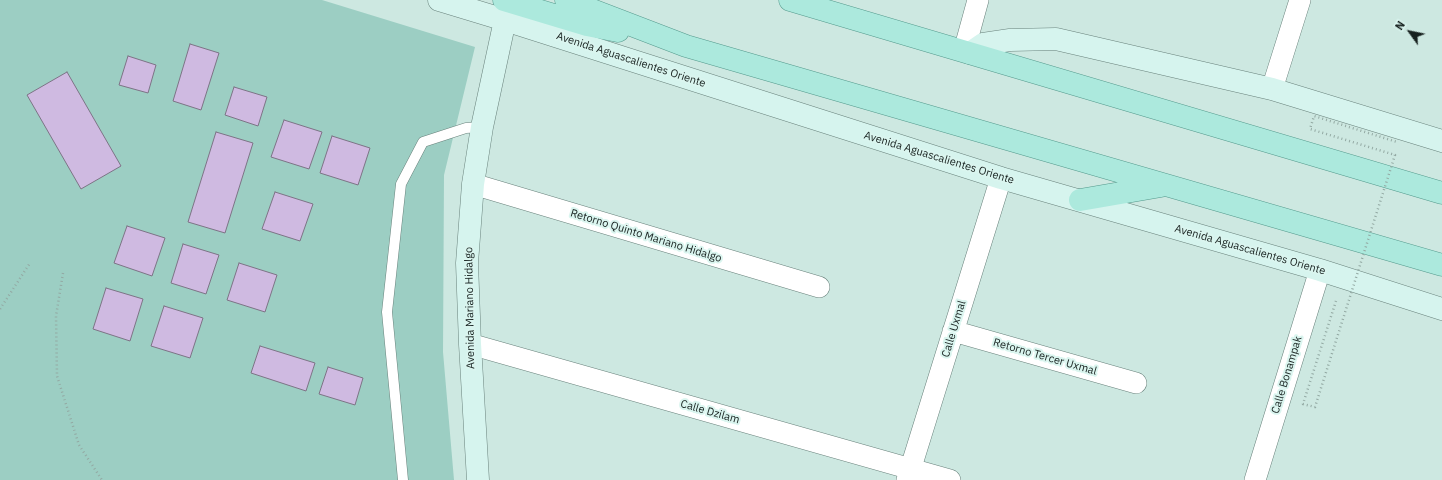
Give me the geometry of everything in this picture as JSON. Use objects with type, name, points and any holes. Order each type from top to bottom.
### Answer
[{"type":"main road","points":[[566,0],[686,46]]},
{"type":"main road","points":[[790,0],[1442,193]]},
{"type":"main road","points":[[505,10],[587,25],[686,46],[1442,265]]},
{"type":"main road","points":[[1080,200],[1166,185]]},
{"type":"street","name":"Avenida Aguascalientes Oriente","points":[[439,0],[505,10],[1001,178],[1320,270],[1442,309]]},
{"type":"street","points":[[967,52],[978,0]]},
{"type":"street","points":[[1272,89],[1300,0]]},
{"type":"street","name":"Avenida Mariano Hidalgo","points":[[478,480],[466,263],[473,184],[482,127],[505,10]]},
{"type":"street","points":[[967,52],[983,44],[1010,40],[1056,39],[1272,89],[1442,141]]},
{"type":"street","name":"Calle Uxmal","points":[[909,474],[1001,178]]},
{"type":"street","name":"Retorno Quinto Mariano Hidalgo","points":[[473,184],[819,288]]},
{"type":"street","name":"Calle Bonampak","points":[[1255,480],[1320,270]]},
{"type":"street","name":"Retorno Tercer Uxmal","points":[[953,331],[1136,383]]},
{"type":"street","name":"Calle Dzilam","points":[[470,344],[909,474],[950,480]]},
{"type":"lane","points":[[403,480],[387,312],[401,184],[423,142],[466,128],[482,127]]},
{"type":"path","points":[[1336,301],[1303,404],[1315,407],[1394,154],[1310,129],[1314,116],[1397,142]]},
{"type":"path","points":[[0,309],[30,263]]},
{"type":"path","points":[[63,273],[56,316],[57,376],[79,445],[102,480]]},
{"type":"green space","points":[[0,0],[322,0],[475,47],[444,175],[443,352],[454,480],[0,480]]},
{"type":"building","points":[[190,44],[219,53],[201,110],[173,101]]},
{"type":"building","points":[[128,56],[156,65],[148,93],[119,85]]},
{"type":"building","points":[[67,72],[121,166],[81,189],[27,95]]},
{"type":"building","points":[[234,87],[267,97],[258,126],[225,115]]},
{"type":"building","points":[[284,120],[322,132],[309,169],[271,157]]},
{"type":"building","points":[[216,132],[253,143],[225,233],[188,222]]},
{"type":"building","points":[[332,136],[370,148],[358,185],[320,173]]},
{"type":"building","points":[[275,192],[313,204],[300,241],[262,229]]},
{"type":"building","points":[[127,226],[165,238],[152,276],[114,263]]},
{"type":"building","points":[[183,244],[219,255],[206,294],[171,283]]},
{"type":"building","points":[[239,263],[277,275],[265,312],[227,300]]},
{"type":"building","points":[[106,288],[143,299],[130,341],[93,329]]},
{"type":"building","points":[[164,306],[203,318],[190,358],[151,346]]},
{"type":"building","points":[[260,346],[315,363],[306,391],[251,373]]},
{"type":"building","points":[[328,367],[363,378],[355,405],[319,394]]}]
